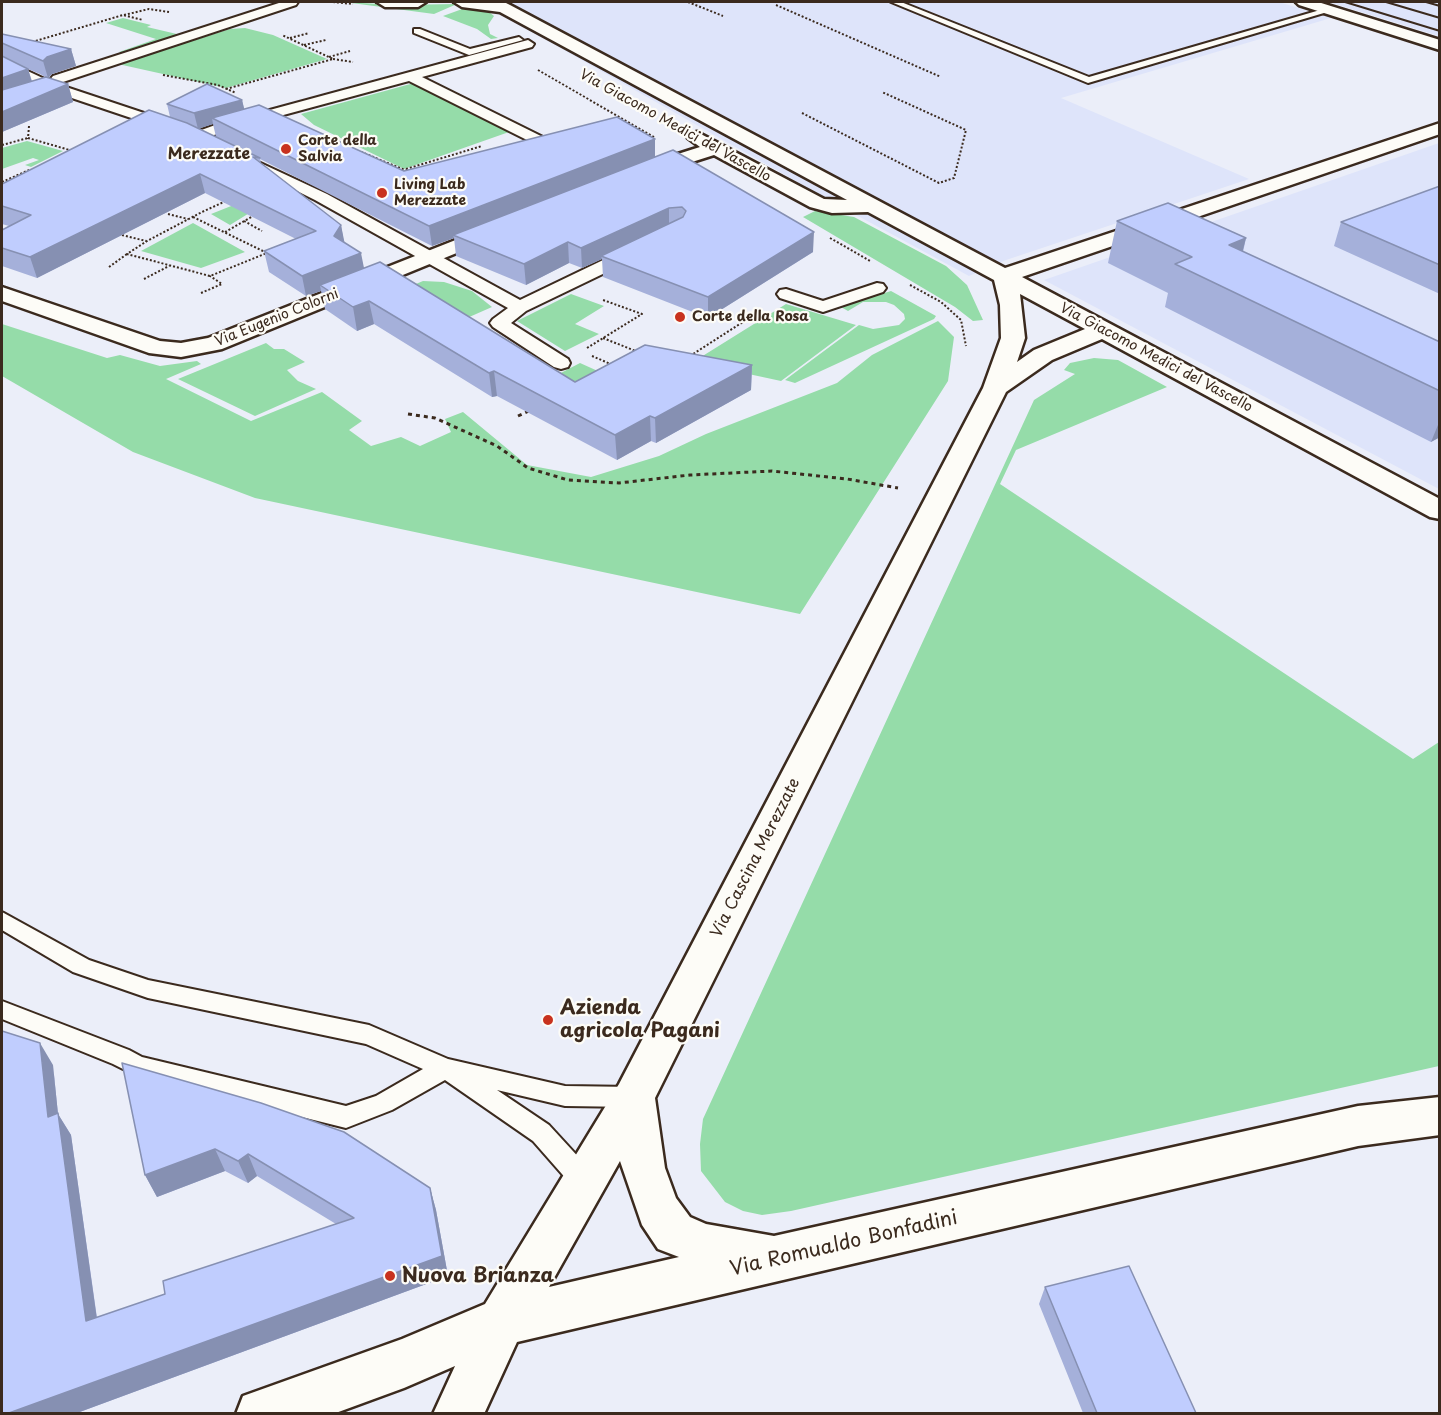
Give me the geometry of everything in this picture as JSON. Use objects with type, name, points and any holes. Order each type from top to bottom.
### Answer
[{"type":"street","points":[[2,104],[51,87],[58,79],[292,2]]},
{"type":"street","points":[[385,2],[418,2]]},
{"type":"street","name":"Via Giacomo Medici del Vascello","points":[[462,2],[504,8],[1440,512]]},
{"type":"street","points":[[1304,2],[1440,45]]},
{"type":"street","points":[[504,8],[504,27],[509,34],[547,54]]},
{"type":"street","points":[[198,136],[524,42]]},
{"type":"street","points":[[2,63],[51,87],[198,136],[219,147]]},
{"type":"street","points":[[410,76],[546,144]]},
{"type":"street","points":[[1004,276],[1440,128]]},
{"type":"street","name":"Via Giacomo Medici del Vascello","points":[[681,129],[824,206],[872,205]]},
{"type":"street","points":[[622,180],[716,148]]},
{"type":"street","points":[[240,157],[321,197],[520,307]]},
{"type":"street","name":"Via Eugenio Colorni","points":[[2,294],[157,348],[181,350],[214,344],[517,222]]},
{"type":"street","points":[[561,363],[499,322],[520,307],[648,246]]},
{"type":"street","name":"Via Cascina Merezzate","points":[[458,1413],[502,1322],[634,1097],[996,388],[1013,338],[1011,305],[1004,276]]},
{"type":"street","points":[[786,294],[823,307],[876,288]]},
{"type":"street","points":[[996,388],[1043,355],[1104,330]]},
{"type":"street","points":[[634,1097],[643,1168],[658,1210],[674,1233],[706,1246],[780,1259]]},
{"type":"street","name":"Via Romualdo Bonfadini","points":[[261,1413],[404,1363],[502,1322],[1358,1126],[1440,1116]]},
{"type":"lane","points":[[896,2],[1088,80],[1330,10]]},
{"type":"lane","points":[[417,30],[469,52],[524,42]]},
{"type":"lane","points":[[2,920],[81,966],[148,990],[369,1035],[445,1068],[565,1096],[634,1097]]},
{"type":"lane","points":[[2,1010],[122,1057],[137,1066],[346,1117],[384,1103],[445,1068]]},
{"type":"lane","points":[[445,1068],[541,1133],[585,1182]]},
{"type":"path","points":[[688,2],[723,16]]},
{"type":"path","points":[[776,5],[941,77]]},
{"type":"path","points":[[32,42],[123,15],[143,20]]},
{"type":"path","points":[[236,21],[253,22],[333,59],[357,62]]},
{"type":"path","points":[[289,39],[309,33]]},
{"type":"path","points":[[304,45],[326,40]]},
{"type":"path","points":[[328,57],[350,51]]},
{"type":"path","points":[[226,89],[333,59]]},
{"type":"path","points":[[106,64],[226,89],[274,113]]},
{"type":"path","points":[[303,67],[313,71]]},
{"type":"path","points":[[802,113],[939,183],[954,178],[966,130],[882,92]]},
{"type":"path","points":[[62,155],[141,117]]},
{"type":"path","points":[[28,138],[29,126]]},
{"type":"path","points":[[405,170],[522,132]]},
{"type":"path","points":[[2,146],[28,138],[73,151]]},
{"type":"path","points":[[355,149],[416,174]]},
{"type":"path","points":[[2,182],[32,169]]},
{"type":"path","points":[[109,267],[147,241],[189,219],[281,178]]},
{"type":"path","points":[[225,232],[262,211]]},
{"type":"path","points":[[168,214],[189,219]]},
{"type":"path","points":[[193,217],[267,253],[210,276]]},
{"type":"path","points":[[244,221],[262,231]]},
{"type":"path","points":[[122,235],[147,241]]},
{"type":"path","points":[[127,254],[210,276],[222,284],[201,293]]},
{"type":"path","points":[[144,279],[170,265]]},
{"type":"path","points":[[561,363],[642,314],[564,286]]},
{"type":"path","points":[[684,360],[786,294]]},
{"type":"path","points":[[602,338],[644,354]]},
{"type":"path","points":[[580,352],[624,369]]},
{"type":"path","points":[[518,416],[536,407]]},
{"type":"path","points":[[408,414],[435,418],[497,446],[528,468],[567,480],[619,483],[690,475],[772,471],[848,479],[898,488]]},
{"type":"shaded area","points":[[473,2],[1279,2],[1331,18],[1061,98],[1249,179],[1006,260],[969,276],[847,210],[509,19]]},
{"type":"shaded area","points":[[1329,2],[1439,2],[1439,36]]},
{"type":"shaded area","points":[[1439,143],[1439,489],[1044,280]]},
{"type":"green space","points":[[344,2],[397,5],[457,4],[434,14]]},
{"type":"green space","points":[[465,8],[489,12],[494,16],[488,25],[490,34],[498,38],[491,39],[477,29],[443,16]]},
{"type":"green space","points":[[123,18],[151,25],[147,27],[181,35],[124,54],[119,52],[156,39],[106,23]]},
{"type":"green space","points":[[245,28],[273,35],[327,59],[226,88],[118,64],[230,29]]},
{"type":"green space","points":[[414,83],[509,132],[404,169],[314,125],[301,114]]},
{"type":"green space","points":[[27,141],[63,151],[31,167],[25,165],[39,160],[33,158],[2,169],[2,148]]},
{"type":"green space","points":[[269,191],[298,195],[313,203],[298,208],[272,199],[230,225],[211,214]]},
{"type":"green space","points":[[815,211],[854,217],[946,266],[967,285],[983,320],[973,321],[955,307],[803,217]]},
{"type":"green space","points":[[193,223],[245,252],[201,268],[141,251]]},
{"type":"green space","points":[[423,281],[444,282],[472,291],[492,307],[467,318],[404,289]]},
{"type":"green space","points":[[891,291],[936,316],[934,319],[795,383],[785,380],[859,325],[873,329],[899,325],[905,319],[904,314],[894,305],[886,302],[863,302],[848,311],[841,307]]},
{"type":"green space","points":[[571,294],[604,306],[575,324],[599,334],[565,351],[517,321]]},
{"type":"green space","points":[[786,304],[856,325],[781,381],[693,362]]},
{"type":"green space","points":[[938,321],[954,337],[948,381],[800,614],[255,498],[133,452],[2,376],[2,324],[107,358],[120,355],[160,366],[197,361],[201,364],[166,379],[251,421],[322,392],[362,421],[349,430],[371,446],[401,437],[420,446],[451,432],[445,419],[463,412],[527,465],[591,477],[659,456],[706,434],[837,383],[872,355]]},
{"type":"green space","points":[[266,343],[274,349],[284,349],[305,362],[287,370],[298,381],[316,389],[255,416],[178,379]]},
{"type":"green space","points":[[1094,358],[1118,360],[1167,387],[1016,450],[1000,484],[1413,759],[1439,742],[1439,1066],[791,1211],[762,1215],[743,1211],[725,1202],[701,1171],[700,1144],[703,1119],[1034,400],[1075,374],[1064,370],[1070,363]]},
{"type":"green space","points":[[580,363],[600,372],[574,389],[557,375]]},
{"type":"building","points":[[2,34],[71,49],[47,57],[43,61],[2,43]]},
{"type":"building","points":[[2,56],[28,69],[2,78]]},
{"type":"building","points":[[46,77],[68,84],[2,112],[2,90]]},
{"type":"building","points":[[207,84],[242,100],[194,113],[167,104]]},
{"type":"building","points":[[259,105],[404,171],[617,117],[655,139],[429,226],[212,118]]},
{"type":"building","points":[[149,110],[187,123],[260,158],[253,157],[341,225],[334,236],[361,253],[302,276],[264,251],[316,231],[200,174],[30,257],[2,248],[2,230],[31,215],[2,206],[2,184]]},
{"type":"building","points":[[673,150],[814,232],[708,297],[601,256],[683,217],[686,211],[682,207],[669,208],[581,248],[568,242],[524,264],[453,235]]},
{"type":"building","points":[[1440,186],[1440,265],[1341,222]]},
{"type":"building","points":[[1168,203],[1246,238],[1229,245],[1440,342],[1440,391],[1175,264],[1192,257],[1117,221]]},
{"type":"building","points":[[380,262],[575,382],[645,345],[752,365],[655,418],[650,416],[615,435],[494,371],[489,373],[369,301],[353,307],[320,285]]},
{"type":"building","points":[[2,1031],[40,1043],[48,1117],[58,1113],[86,1321],[165,1294],[163,1281],[354,1218],[248,1154],[238,1161],[215,1149],[145,1175],[122,1063],[261,1103],[344,1132],[430,1188],[442,1256],[9,1413],[2,1413]]},
{"type":"building","points":[[1129,1266],[1196,1413],[1097,1413],[1045,1287]]},
{"type":"railway","points":[[1345,2],[1440,31]]},
{"type":"railway","points":[[1386,2],[1440,18]]},
{"type":"railway","points":[[1426,2],[1440,6]]},
{"type":"place","name":"Corte della Salvia","points":[[286,149]]},
{"type":"place","name":"Living Lab Merezzate","points":[[382,193]]},
{"type":"place","name":"Corte della Rosa","points":[[680,317]]},
{"type":"place","name":"Azienda agricola Pagani","points":[[548,1020]]},
{"type":"place","name":"Nuova Brianza","points":[[390,1276]]},
{"type":"district","name":"Merezzate","points":[[209,155]]}]
